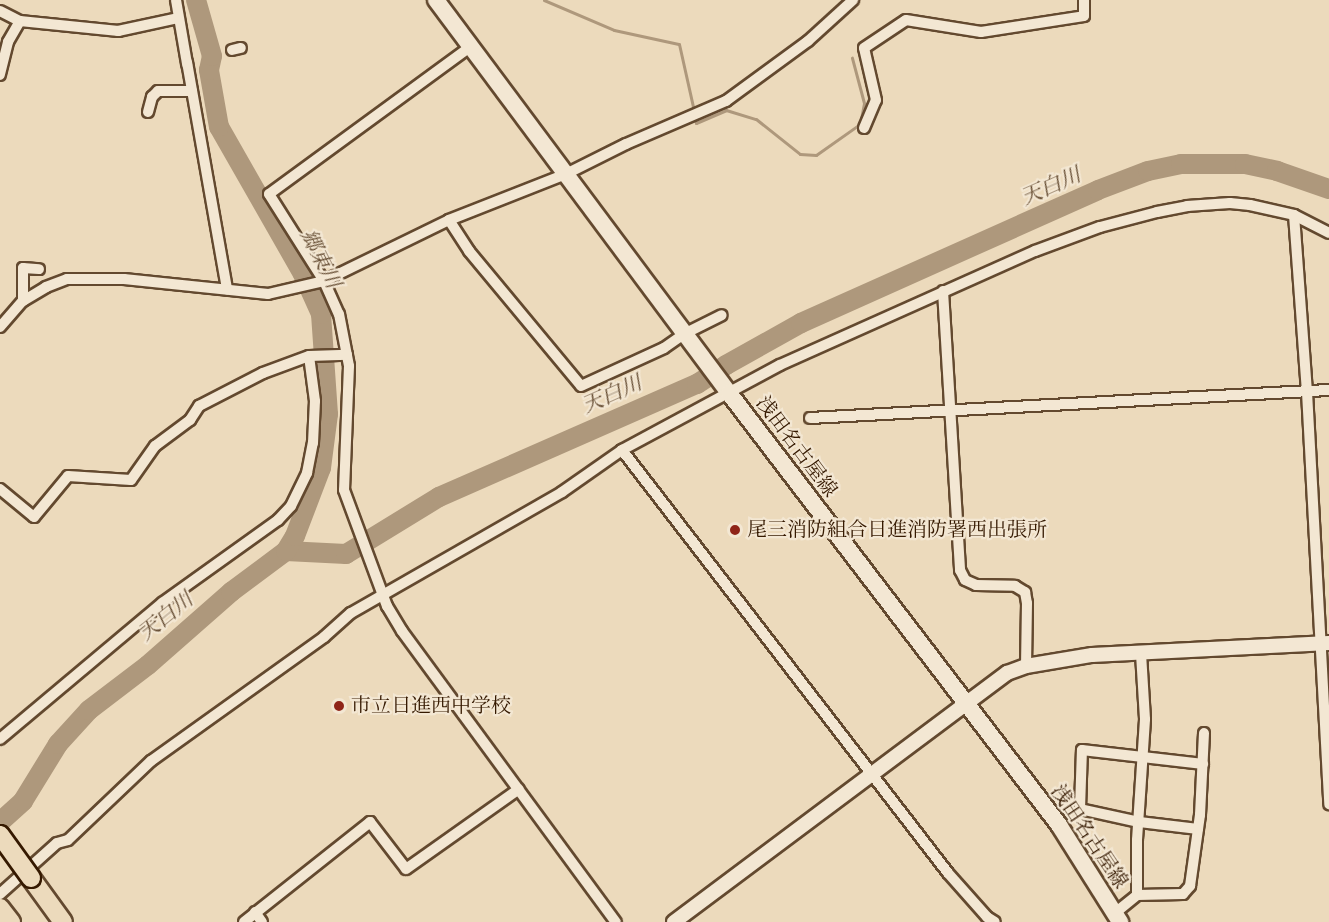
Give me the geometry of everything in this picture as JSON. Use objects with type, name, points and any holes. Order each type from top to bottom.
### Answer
[{"type":"highway","points":[[0,835],[63,922]]},
{"type":"main road","name":"浅田名古屋線","points":[[436,0],[684,334],[1059,825],[1117,917]]},
{"type":"street","points":[[176,0],[204,171],[227,290]]},
{"type":"street","points":[[0,327],[23,301],[46,287],[67,279],[93,278],[268,294],[302,288],[324,281],[449,220],[566,174],[626,144],[726,100],[808,41],[854,0]]},
{"type":"street","points":[[864,128],[876,100],[864,48],[906,20],[981,32],[1084,16],[1084,0]]},
{"type":"street","points":[[0,11],[20,21],[118,31],[178,18]]},
{"type":"street","points":[[0,75],[8,42],[20,21]]},
{"type":"street","points":[[470,47],[269,194],[324,281],[339,314],[347,355],[344,490],[381,590],[402,631],[616,922]]},
{"type":"street","points":[[148,112],[152,97],[158,92],[192,91]]},
{"type":"street","points":[[3,908],[57,843],[68,840],[151,761],[324,637],[381,590],[562,492],[622,450],[780,365],[943,291],[1100,227],[1157,212],[1187,206],[1230,203],[1294,215],[1329,233]]},
{"type":"street","points":[[1294,215],[1324,644],[1329,804]]},
{"type":"street","points":[[449,220],[469,250],[581,386],[664,348],[684,334],[722,315]]},
{"type":"street","points":[[23,301],[23,268],[39,269]]},
{"type":"street","points":[[943,291],[960,570],[965,580],[976,585],[1015,586],[1025,592],[1028,603],[1026,666]]},
{"type":"street","points":[[0,489],[34,517],[68,476],[131,480],[155,446],[190,420],[199,406],[270,370],[309,356],[347,355]]},
{"type":"street","points":[[0,739],[162,603],[278,520],[291,506],[307,473],[313,443],[315,401],[309,356]]},
{"type":"street","points":[[810,418],[1329,390]]},
{"type":"street","points":[[622,450],[948,873],[987,917],[995,922]]},
{"type":"street","points":[[674,922],[1007,673],[1026,666],[1092,655],[1324,644]]},
{"type":"street","points":[[1117,917],[1137,895],[1138,822],[1145,719],[1141,653]]},
{"type":"street","points":[[1137,895],[1183,894],[1190,886],[1198,829],[1204,733]]},
{"type":"street","points":[[1198,829],[1138,822],[1080,808],[1082,750],[1203,764]]},
{"type":"street","points":[[244,922],[370,822],[406,869],[519,789]]},
{"type":"street","points":[[255,912],[262,922]]},
{"type":"waterway","name":"郷東川","points":[[0,822],[23,801],[58,744],[89,710],[148,665],[231,592],[286,551],[295,536],[321,468],[328,414],[321,314],[303,274],[219,127],[209,70],[212,56],[196,0]]},
{"type":"waterway","points":[[544,0],[614,30],[679,44],[694,111]]},
{"type":"waterway","points":[[695,117],[696,123],[726,110],[756,119],[800,154],[816,155],[860,124],[864,103],[852,58]]},
{"type":"waterway","name":"天白川","points":[[286,551],[346,554],[439,497],[697,384],[801,323],[1098,190],[1148,171],[1181,164],[1245,164],[1277,171],[1329,189]]},
{"type":"place","name":"尾三消防組合日進消防署西出張所","points":[[735,530]]},
{"type":"place","name":"市立日進西中学校","points":[[339,706]]}]
